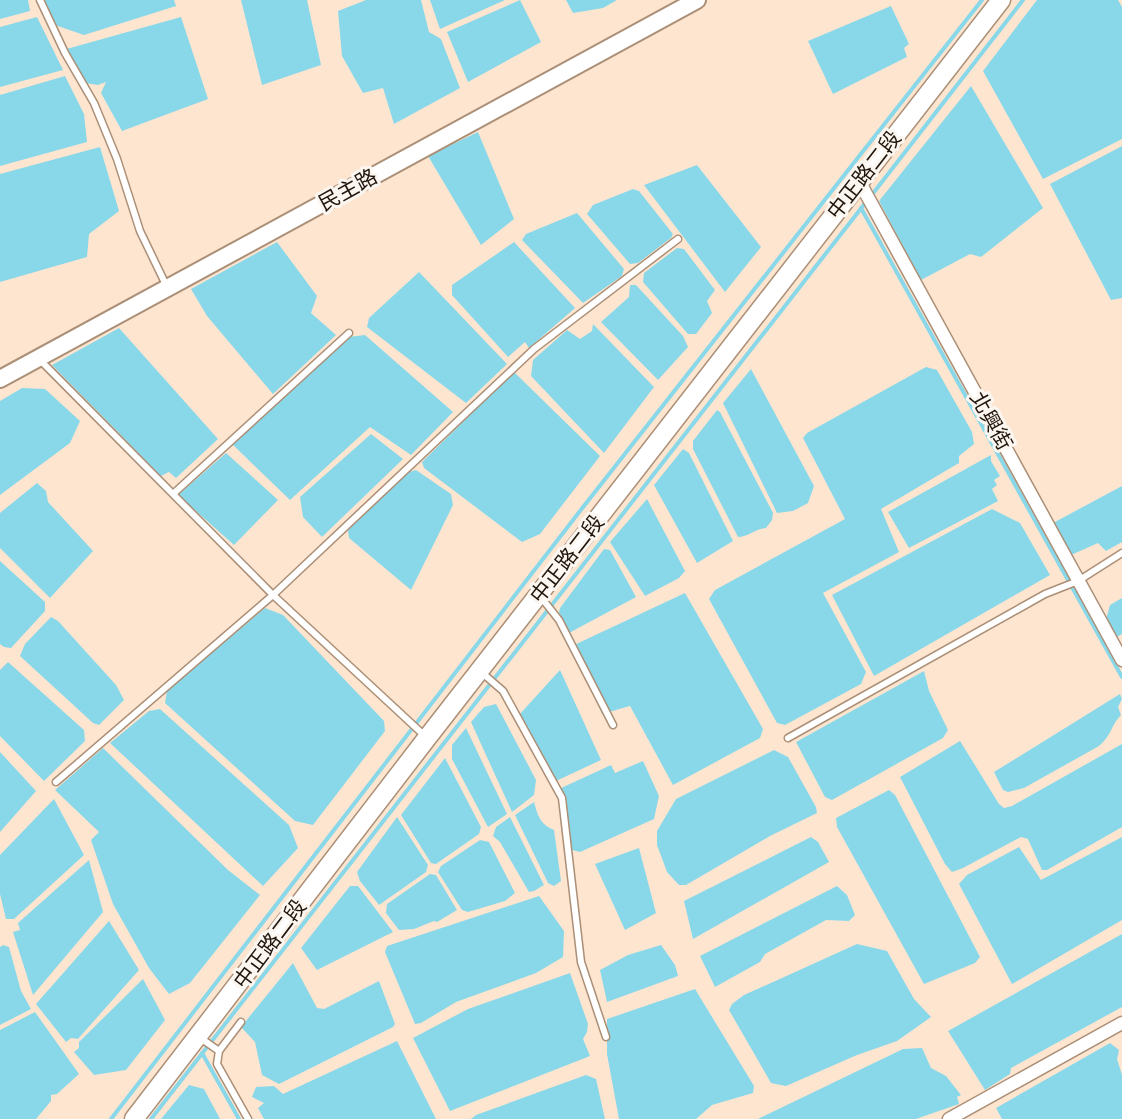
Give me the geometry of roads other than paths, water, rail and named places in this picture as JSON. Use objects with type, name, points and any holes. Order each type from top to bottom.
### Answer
[{"type":"main road","name":"中正路二段","points":[[134,1119],[1001,0]]},
{"type":"street","name":"民主路","points":[[0,379],[697,0]]},
{"type":"street","name":"北興街","points":[[859,181],[1122,660]]},
{"type":"street","points":[[949,1119],[1122,1023]]},
{"type":"lane","points":[[40,0],[65,53],[94,103],[117,159],[140,231],[168,288]]},
{"type":"lane","points":[[56,782],[273,595],[534,349],[678,239]]},
{"type":"lane","points":[[173,494],[349,333]]},
{"type":"lane","points":[[39,358],[273,595],[427,738]]},
{"type":"lane","points":[[788,738],[1045,594],[1078,581],[1122,553]]},
{"type":"lane","points":[[540,595],[558,620],[614,725]]},
{"type":"lane","points":[[480,671],[503,691],[562,798],[581,962],[606,1036]]},
{"type":"lane","points":[[241,1022],[219,1051],[217,1064],[248,1119]]},
{"type":"lane","points":[[198,1037],[219,1051]]},
{"type":"water","points":[[0,0],[28,0],[30,11],[0,19]]},
{"type":"water","points":[[44,0],[174,0],[176,6],[84,35],[52,24]]},
{"type":"water","points":[[241,0],[307,0],[321,65],[262,85]]},
{"type":"water","points":[[366,0],[421,0],[429,32],[441,39],[460,88],[394,124],[383,88],[363,93],[342,56],[338,11]]},
{"type":"water","points":[[430,0],[505,0],[440,29]]},
{"type":"water","points":[[520,0],[541,42],[468,82],[447,32]]},
{"type":"water","points":[[566,0],[617,0],[603,8],[573,13]]},
{"type":"water","points":[[1037,0],[1118,0],[1122,7],[1122,139],[1043,179],[983,71]]},
{"type":"water","points":[[891,6],[909,44],[904,48],[907,57],[833,94],[808,41]]},
{"type":"water","points":[[37,17],[63,70],[0,87],[0,27]]},
{"type":"water","points":[[181,17],[208,99],[122,131],[101,93],[106,82],[98,85],[85,83],[63,50]]},
{"type":"water","points":[[65,76],[84,114],[87,142],[0,166],[0,95]]},
{"type":"water","points":[[971,86],[1043,208],[981,257],[970,254],[921,280],[879,201]]},
{"type":"water","points":[[478,132],[514,219],[481,245],[428,156]]},
{"type":"water","points":[[1122,146],[1122,298],[1111,300],[1050,184]]},
{"type":"water","points":[[100,147],[119,211],[89,234],[87,257],[0,282],[0,174]]},
{"type":"water","points":[[697,165],[761,247],[725,292],[644,185]]},
{"type":"water","points":[[633,189],[639,191],[673,234],[671,238],[638,263],[630,264],[587,214],[593,205]]},
{"type":"water","points":[[577,213],[624,269],[622,276],[583,303],[522,240],[526,234]]},
{"type":"water","points":[[277,242],[317,296],[311,313],[336,335],[273,394],[207,316],[191,289]]},
{"type":"water","points":[[514,242],[575,308],[529,348],[525,342],[508,357],[452,295],[452,285]]},
{"type":"water","points":[[677,248],[684,249],[715,290],[707,301],[712,313],[696,334],[688,334],[643,282],[644,273]]},
{"type":"water","points":[[419,272],[507,364],[466,403],[367,327],[369,318]]},
{"type":"water","points":[[630,285],[636,285],[683,336],[688,347],[658,380],[601,322],[629,297]]},
{"type":"water","points":[[593,324],[654,387],[604,453],[531,376],[533,360],[567,330],[580,339],[592,331]]},
{"type":"water","points":[[119,328],[218,439],[176,478],[169,472],[161,476],[52,365]]},
{"type":"water","points":[[365,335],[453,412],[411,455],[370,427],[290,500],[232,444],[348,337]]},
{"type":"water","points":[[926,367],[937,370],[972,432],[974,444],[959,456],[959,463],[881,509],[899,552],[823,593],[866,672],[861,684],[785,725],[777,723],[709,599],[715,590],[845,519],[803,438],[807,433]]},
{"type":"water","points":[[751,369],[814,486],[808,503],[793,511],[777,513],[723,403]]},
{"type":"water","points":[[514,372],[600,456],[540,534],[522,542],[424,468],[422,462]]},
{"type":"water","points":[[22,388],[45,389],[80,421],[70,443],[0,495],[0,401]]},
{"type":"water","points":[[717,410],[773,513],[772,520],[766,528],[742,537],[738,537],[693,449],[693,441]]},
{"type":"water","points":[[371,434],[403,459],[322,537],[303,517],[300,497]]},
{"type":"water","points":[[683,449],[689,453],[733,541],[697,563],[654,485]]},
{"type":"water","points":[[226,453],[278,500],[234,545],[178,495]]},
{"type":"water","points":[[991,455],[991,461],[1000,476],[994,480],[997,485],[992,489],[998,501],[909,548],[888,512]]},
{"type":"water","points":[[416,470],[451,494],[453,505],[411,590],[349,538],[348,530],[409,472]]},
{"type":"water","points":[[37,483],[46,491],[48,502],[93,551],[50,598],[0,548],[0,513]]},
{"type":"water","points":[[1122,486],[1122,542],[1106,551],[1098,543],[1071,555],[1053,523]]},
{"type":"water","points":[[647,499],[685,571],[679,578],[645,596],[610,542]]},
{"type":"water","points":[[992,509],[1020,523],[1050,575],[874,676],[832,595]]},
{"type":"water","points":[[604,549],[610,550],[636,597],[569,633],[559,612],[560,608]]},
{"type":"water","points":[[0,561],[45,602],[45,611],[11,648],[0,644]]},
{"type":"water","points":[[685,593],[763,729],[760,738],[673,785],[630,706],[602,714],[572,646]]},
{"type":"water","points":[[1122,598],[1122,634],[1115,638],[1106,620],[1110,605]]},
{"type":"water","points":[[265,608],[283,615],[384,721],[385,731],[313,825],[295,821],[165,703],[167,691]]},
{"type":"water","points":[[51,617],[58,621],[116,685],[124,700],[99,725],[93,723],[20,656],[25,644]]},
{"type":"water","points":[[8,662],[84,730],[85,741],[44,781],[0,736],[0,670]]},
{"type":"water","points":[[560,670],[601,760],[556,781],[519,715]]},
{"type":"water","points":[[924,671],[929,691],[948,730],[943,738],[832,800],[825,797],[796,742]]},
{"type":"water","points":[[1120,694],[1122,699],[1118,707],[1121,715],[1099,746],[1024,788],[1008,792],[1003,790],[994,772]]},
{"type":"water","points":[[496,704],[536,780],[534,795],[512,812],[471,722],[484,707]]},
{"type":"water","points":[[160,709],[289,825],[298,848],[263,886],[110,743],[149,711]]},
{"type":"water","points":[[466,728],[507,814],[488,827],[452,759],[452,745]]},
{"type":"water","points":[[960,741],[999,804],[1004,808],[1012,806],[1122,744],[1122,827],[1047,870],[1042,870],[1028,839],[1021,837],[952,872],[945,864],[900,777]]},
{"type":"water","points":[[103,748],[228,870],[260,895],[190,983],[169,994],[149,968],[113,904],[91,840],[99,832],[55,790]]},
{"type":"water","points":[[774,750],[788,757],[816,807],[817,813],[770,836],[686,885],[679,885],[667,872],[657,845],[657,831],[676,799]]},
{"type":"water","points":[[0,752],[36,791],[0,832]]},
{"type":"water","points":[[445,758],[481,827],[479,834],[436,864],[431,863],[401,815]]},
{"type":"water","points":[[643,761],[659,796],[654,819],[580,852],[572,850],[567,843],[559,789],[611,765],[615,773]]},
{"type":"water","points":[[889,790],[895,795],[980,957],[975,963],[924,984],[837,827],[836,818]]},
{"type":"water","points":[[54,799],[84,855],[14,919],[6,919],[0,894],[0,855]]},
{"type":"water","points":[[534,802],[540,819],[554,830],[561,881],[554,886],[548,883],[515,815]]},
{"type":"water","points":[[397,817],[428,865],[426,872],[379,905],[360,881],[357,872]]},
{"type":"water","points":[[510,817],[544,885],[534,891],[529,892],[500,842],[493,836],[496,827]]},
{"type":"water","points":[[811,837],[818,842],[829,862],[693,939],[684,901]]},
{"type":"water","points":[[1122,837],[1122,920],[1012,984],[959,884],[967,875],[1019,847],[1041,880]]},
{"type":"water","points":[[480,840],[489,842],[515,893],[505,901],[468,912],[462,910],[438,872],[441,866]]},
{"type":"water","points":[[639,848],[656,913],[625,930],[595,864]]},
{"type":"water","points":[[89,860],[103,912],[33,995],[13,932],[20,930],[18,923]]},
{"type":"water","points":[[430,874],[436,875],[457,910],[437,922],[434,921],[414,929],[399,930],[386,913],[387,904]]},
{"type":"water","points":[[350,886],[358,886],[393,932],[317,970],[301,948]]},
{"type":"water","points":[[837,886],[847,895],[855,915],[849,921],[826,920],[765,954],[760,962],[715,987],[700,956]]},
{"type":"water","points":[[539,896],[564,931],[563,957],[536,973],[456,1002],[421,1023],[415,1024],[385,952],[387,946]]},
{"type":"water","points":[[109,921],[139,970],[78,1039],[71,1038],[66,1042],[36,1004]]},
{"type":"water","points":[[1122,934],[1122,1007],[1011,1068],[1010,1074],[985,1090],[948,1031]]},
{"type":"water","points":[[857,944],[887,951],[914,999],[931,1017],[897,1041],[857,1055],[786,1086],[771,1083],[729,1010],[732,1004],[744,995]]},
{"type":"water","points":[[3,945],[9,947],[21,991],[31,1009],[0,1025],[0,947]]},
{"type":"water","points":[[661,945],[675,965],[678,976],[607,1002],[600,970],[628,955]]},
{"type":"water","points":[[293,963],[317,1008],[324,1009],[379,981],[395,1024],[279,1084],[262,1075],[255,1042],[241,1027]]},
{"type":"water","points":[[570,973],[588,1024],[583,1039],[590,1056],[450,1111],[413,1038],[468,1009]]},
{"type":"water","points":[[143,979],[165,1020],[126,1070],[94,1075],[74,1052],[79,1048],[79,1042]]},
{"type":"water","points":[[695,989],[754,1086],[753,1093],[712,1105],[696,1119],[619,1119],[607,1054],[607,1019]]},
{"type":"water","points":[[35,1012],[79,1074],[57,1094],[51,1095],[51,1101],[36,1119],[0,1119],[0,1030]]},
{"type":"water","points":[[397,1041],[436,1119],[264,1119],[258,1108],[264,1103],[252,1097],[256,1087],[274,1086],[283,1094]]},
{"type":"water","points":[[1110,1043],[1119,1050],[1117,1059],[1122,1075],[1122,1119],[1002,1119],[996,1108]]},
{"type":"water","points":[[922,1048],[931,1068],[946,1076],[961,1095],[957,1097],[959,1104],[916,1119],[758,1119],[903,1049]]},
{"type":"water","points":[[586,1075],[596,1079],[605,1119],[471,1119],[476,1115]]},
{"type":"water","points":[[189,1085],[204,1089],[220,1119],[161,1119]]},
{"type":"waterway","points":[[111,1119],[580,511],[982,0]]},
{"type":"waterway","points":[[871,196],[1023,0]]},
{"type":"waterway","points":[[151,1119],[866,202]]},
{"type":"waterway","points":[[861,208],[1122,677]]},
{"type":"waterway","points":[[202,1053],[239,1119]]}]
